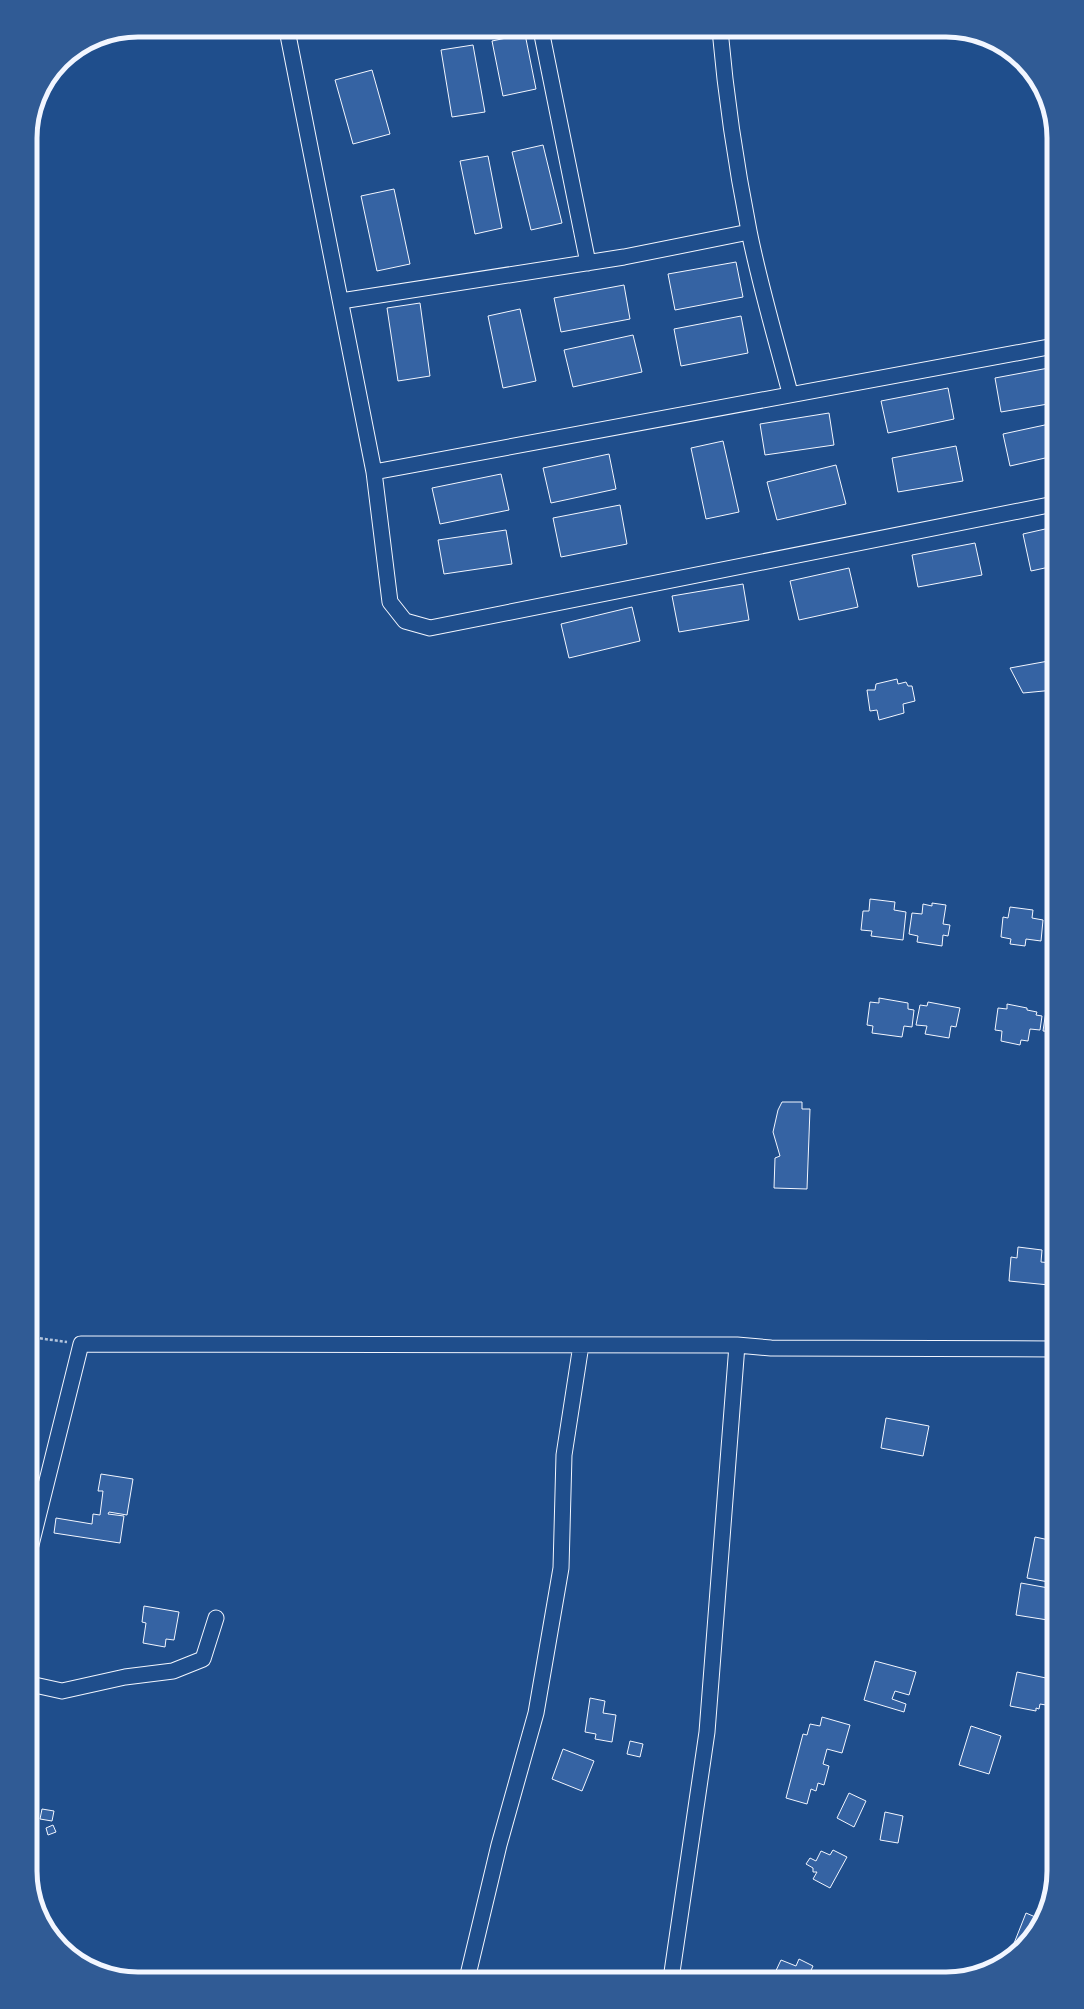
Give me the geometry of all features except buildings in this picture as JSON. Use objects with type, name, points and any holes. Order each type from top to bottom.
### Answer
[{"type":"street","points":[[288,37],[374,472],[390,602],[405,621],[430,628],[1047,505]]},
{"type":"street","points":[[542,37],[588,263]]},
{"type":"street","points":[[721,37],[724,81],[734,153],[749,232],[790,393]]},
{"type":"street","points":[[341,301],[588,263],[749,232]]},
{"type":"street","points":[[374,472],[790,393],[1047,347]]},
{"type":"street","points":[[37,1521],[81,1344],[737,1345],[771,1348],[1047,1349]]},
{"type":"street","points":[[469,1972],[499,1845],[537,1705],[561,1568],[564,1455],[581,1345]]},
{"type":"street","points":[[672,1972],[707,1732],[737,1345]]},
{"type":"street","points":[[37,1685],[62,1690],[125,1677],[174,1671],[203,1659],[216,1618]]},
{"type":"path","points":[[37,1338],[81,1344]]}]
